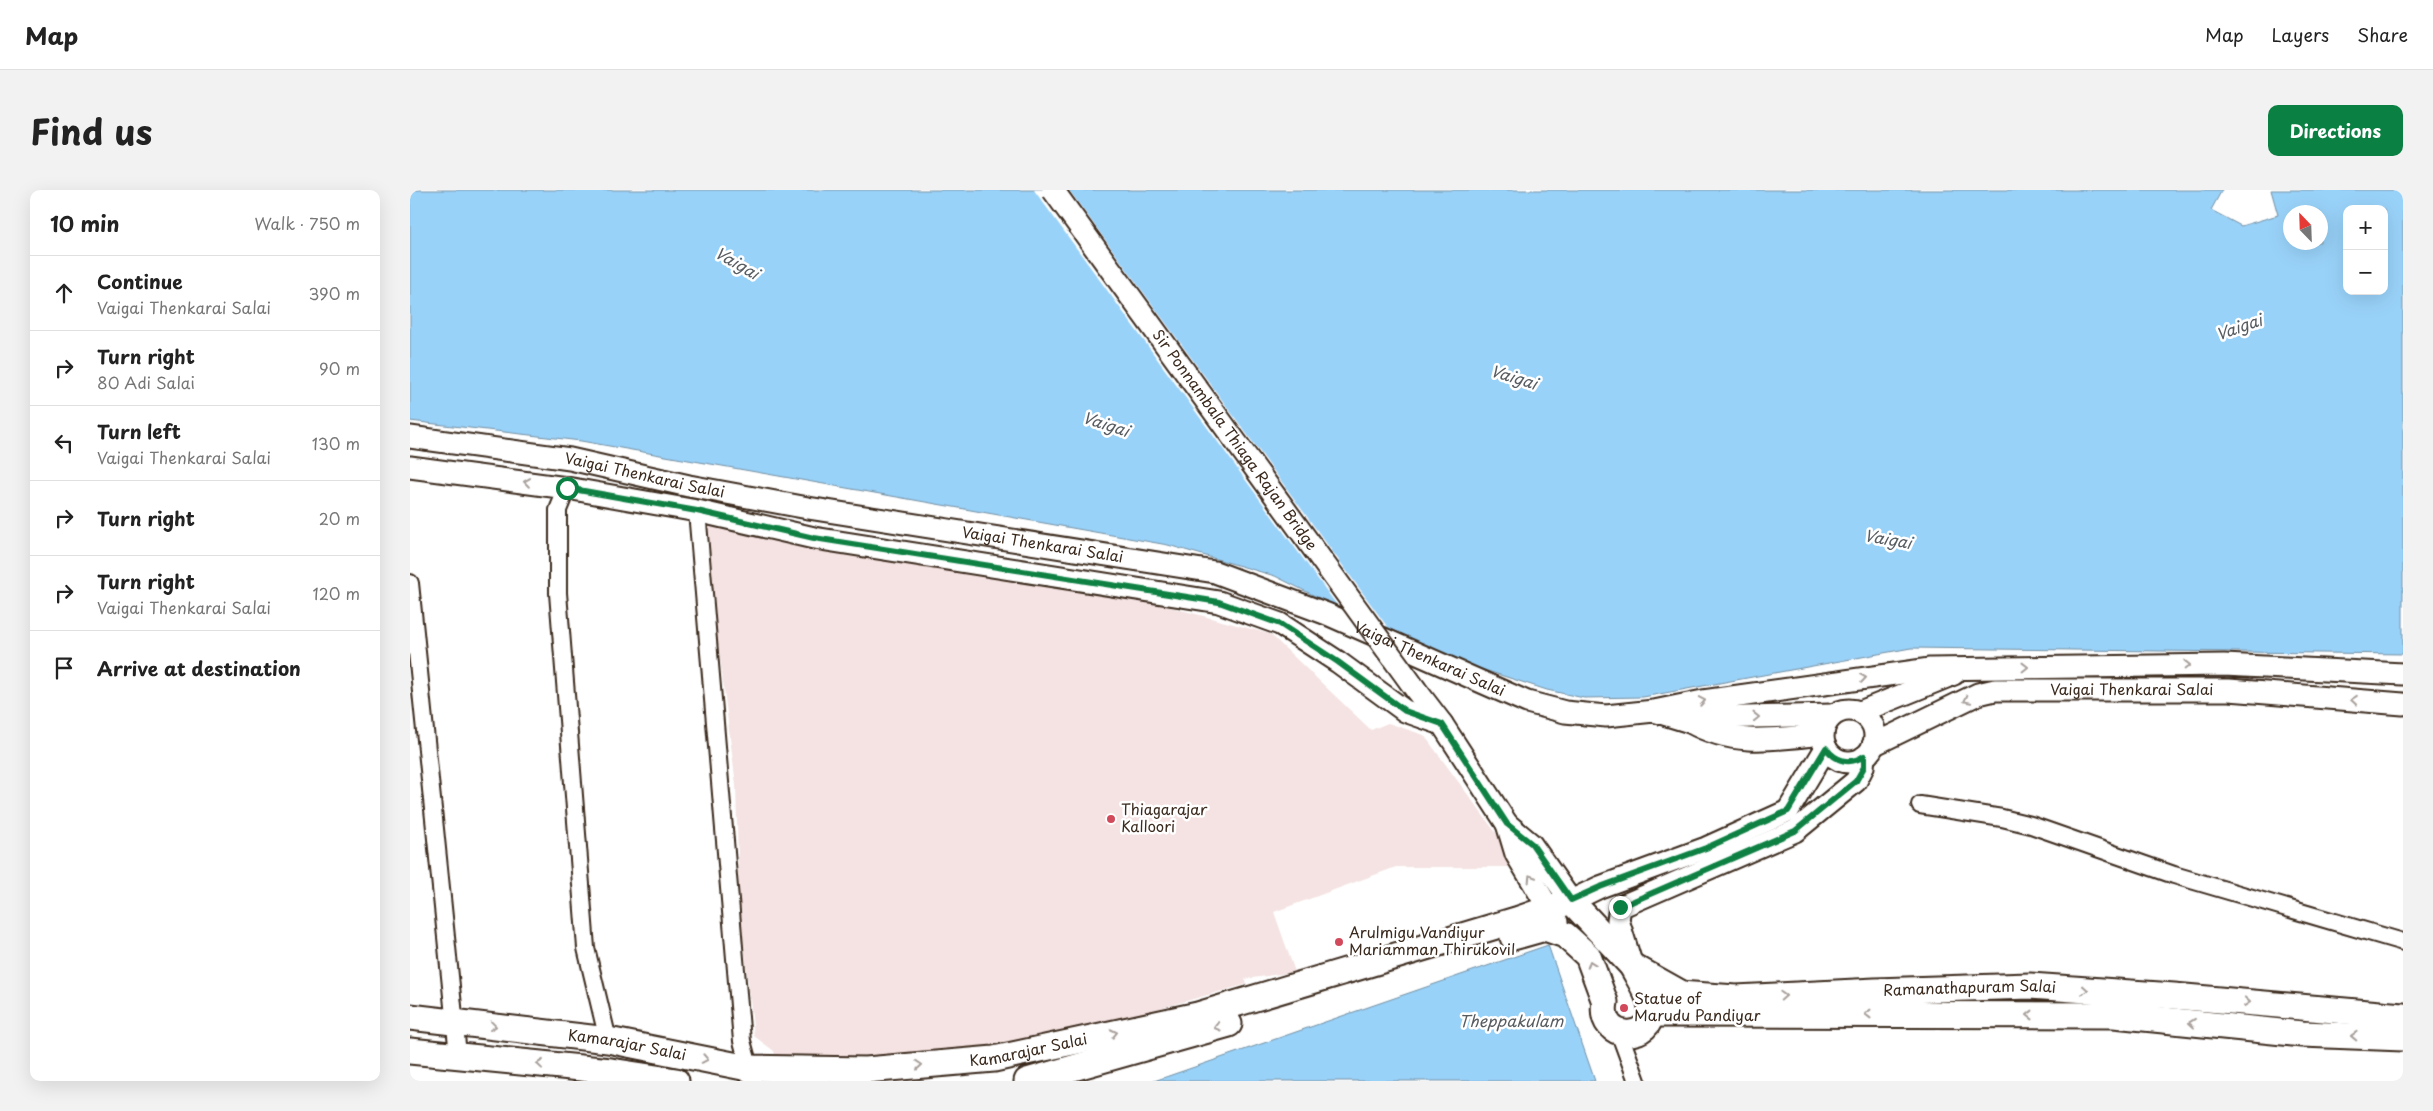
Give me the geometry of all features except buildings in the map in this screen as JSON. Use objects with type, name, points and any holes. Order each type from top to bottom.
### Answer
[{"type":"highway","name":"Kamarajar Salai","points":[[410,1017],[608,1040],[750,1074],[866,1070],[994,1059],[1198,1015],[1560,905]]},
{"type":"highway","name":"Ramanathapuram Salai","points":[[1560,905],[1632,966],[1682,994],[1736,998],[2030,986],[2174,996],[2403,1016]]},
{"type":"highway","name":"Kamarajar Salai","points":[[1027,1081],[1158,1045],[1545,928],[1565,935]]},
{"type":"highway","points":[[1565,935],[1588,956],[1604,1002],[1603,1009],[1608,1023],[1619,1032],[1633,1033],[1639,1031],[1649,1021],[1648,1003],[1632,966]]},
{"type":"highway","points":[[1648,1003],[1682,994]]},
{"type":"highway","name":"Ramanathapuram Salai","points":[[1648,1003],[2114,1015],[2302,1034],[2403,1038]]},
{"type":"highway","name":"Kamarajar Salai","points":[[410,1051],[611,1072],[676,1081]]},
{"type":"main road","name":"Sir Ponnambala Thiaga Rajan Bridge","points":[[1053,190],[1442,724],[1507,824],[1516,854],[1560,905],[1565,935]]},
{"type":"main road","name":"Vaigai Thenkarai Salai","points":[[410,437],[570,459],[689,486],[818,510],[1215,572],[1327,614],[1527,702],[1565,712],[1606,716],[1654,711],[1703,701],[1930,669],[2224,665],[2403,674]]},
{"type":"main road","name":"Vaigai Thenkarai Salai","points":[[410,467],[567,488],[697,511],[814,538],[1219,602],[1280,624],[1338,662],[1405,711],[1442,724]]},
{"type":"main road","name":"Vaigai Thenkarai Salai","points":[[1860,712],[1965,670]]},
{"type":"main road","name":"Vaigai Thenkarai Salai","points":[[1869,750],[1978,694],[1995,690],[2229,690],[2403,704]]},
{"type":"main road","points":[[1560,905],[1600,887],[1706,848],[1788,811],[1824,742],[1824,727],[1832,716],[1845,710],[1860,712],[1871,722],[1874,729],[1869,750],[1864,767],[1856,781],[1795,831],[1620,907],[1618,920],[1632,966]]},
{"type":"main road","name":"Vaigai Thenkarai Salai","points":[[1654,711],[1690,722],[1709,718],[1832,716]]},
{"type":"main road","points":[[1690,722],[1708,732],[1743,740],[1824,742]]},
{"type":"main road","points":[[1824,742],[1836,759],[1843,761],[1858,760],[1869,750]]},
{"type":"street","points":[[567,488],[558,510],[558,593],[586,948],[608,1040]]},
{"type":"street","points":[[697,511],[742,1041],[750,1074]]},
{"type":"street","points":[[410,583],[458,1055]]},
{"type":"street","points":[[1920,806],[2002,818],[2031,825],[2174,875],[2403,942]]},
{"type":"street","points":[[1619,1032],[1637,1081]]},
{"type":"shaded area","name":"Thiagarajar Kalloori","points":[[702,516],[1144,600],[1270,634],[1371,730],[1388,723],[1424,735],[1510,852],[1513,863],[1508,867],[1396,867],[1274,912],[1295,972],[1245,979],[1247,984],[1143,1013],[980,1054],[893,1059],[776,1058],[774,1051],[754,1036],[739,899],[736,785]]},
{"type":"water","name":"Vaigai","points":[[410,190],[2222,190],[2211,210],[2241,226],[2278,215],[2271,190],[2403,190],[2403,654],[1911,648],[1643,697],[1584,698],[1547,690],[1425,651],[1275,576],[1168,545],[581,441],[410,421]]},
{"type":"water","name":"Theppakulam","points":[[1548,945],[1595,1081],[1154,1081]]},
{"type":"pier","points":[[1034,190],[1069,190],[1397,640],[1342,612]]},
{"type":"place","name":"Thiagarajar Kalloori","points":[[1111,819]]},
{"type":"place","name":"Arulmigu Vandiyur Mariamman Thirukovil","points":[[1339,942]]},
{"type":"place","name":"Statue of Marudu Pandiyar","points":[[1624,1008]]},
{"type":"route","points":[[567,488],[697,511],[814,538],[1219,602],[1280,624],[1338,662],[1405,711],[1442,724],[1507,824],[1532,844],[1571,900],[1600,887],[1706,848],[1788,811],[1826,748],[1836,759],[1843,761],[1850,762],[1864,756],[1864,767],[1856,781],[1795,831],[1620,907]]}]
